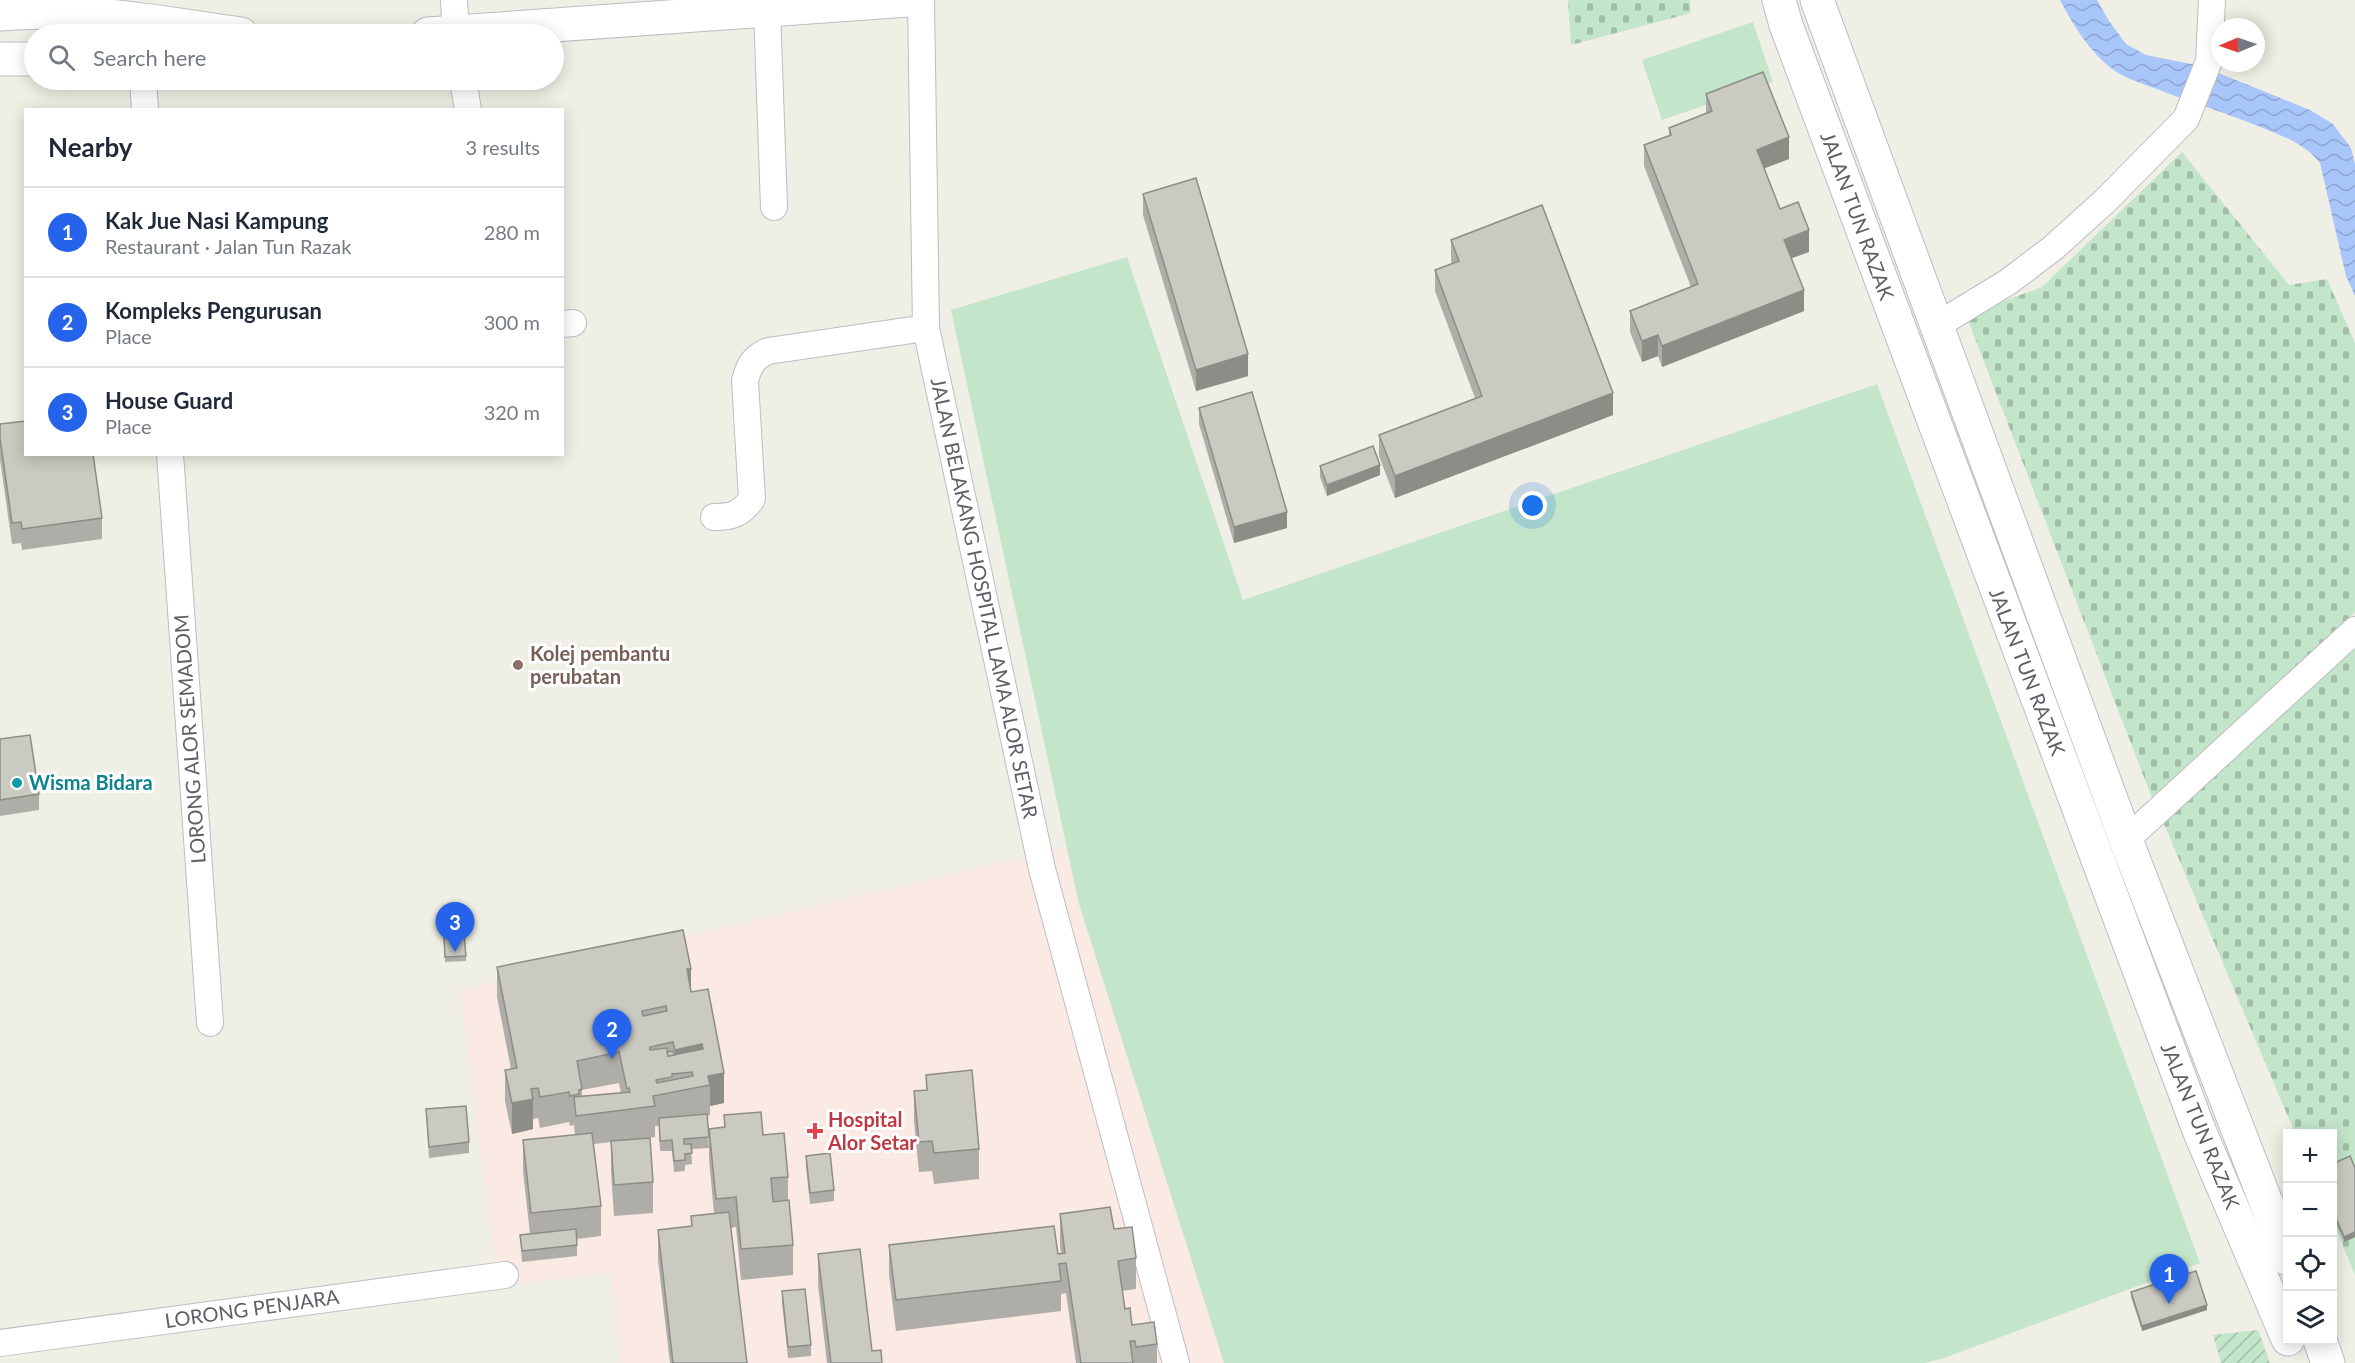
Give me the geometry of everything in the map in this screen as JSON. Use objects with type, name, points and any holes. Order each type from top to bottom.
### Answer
[{"type":"main road","points":[[564,25],[908,0]]},
{"type":"main road","name":"JALAN TUN RAZAK","points":[[1779,0],[1786,25],[1904,344],[2199,1130],[2283,1328]]},
{"type":"main road","name":"JALAN TUN RAZAK","points":[[1816,0],[2126,840],[2283,1246]]},
{"type":"main road","points":[[0,14],[68,23],[95,24]]},
{"type":"main road","points":[[0,59],[24,58]]},
{"type":"main road","name":"JALAN TUN RAZAK","points":[[2290,1345],[2297,1363]]},
{"type":"main road","points":[[2321,1345],[2328,1363]]},
{"type":"street","points":[[449,24],[454,0]]},
{"type":"street","name":"JALAN BELAKANG HOSPITAL LAMA ALOR SETAR","points":[[921,0],[926,328],[1042,869],[1176,1363]]},
{"type":"street","points":[[1936,326],[2008,282],[2053,248],[2104,202],[2186,119],[2209,61],[2212,0]]},
{"type":"street","points":[[767,9],[774,207]]},
{"type":"street","points":[[144,90],[145,108]]},
{"type":"street","points":[[465,90],[468,108]]},
{"type":"street","points":[[714,517],[732,517],[744,510],[752,499],[745,381],[748,366],[756,357],[768,351],[926,328]]},
{"type":"street","name":"LORONG ALOR SEMADOM","points":[[170,456],[210,1023]]},
{"type":"street","points":[[2126,840],[2355,630]]},
{"type":"street","name":"LORONG PENJARA","points":[[0,1343],[505,1275]]},
{"type":"shaded area","name":"Hospital Alor Setar","points":[[1066,847],[1079,904],[1224,1363],[621,1363],[611,1273],[498,1286],[460,990]]},
{"type":"green space","points":[[1568,0],[1690,0],[1691,13],[1571,45]]},
{"type":"green space","points":[[1753,22],[1773,82],[1662,120],[1642,60]]},
{"type":"green space","points":[[2182,152],[2289,285],[2327,279],[2355,343],[2355,612],[2152,798],[1966,315],[2042,287]]},
{"type":"green space","points":[[1127,257],[1243,600],[1877,384],[2200,1263],[1944,1358],[1924,1363],[1224,1363],[1079,904],[951,310]]},
{"type":"green space","points":[[2355,647],[2355,1275],[2337,1232],[2337,1129],[2293,1129],[2164,824]]},
{"type":"green space","points":[[2258,1330],[2270,1363],[2221,1363],[2213,1335]]},
{"type":"water","points":[[2060,0],[2097,0],[2126,44],[2146,55],[2201,66],[2211,72],[2310,110],[2333,124],[2351,148],[2355,164],[2355,296],[2346,276],[2320,163],[2314,156],[2300,145],[2276,133],[2120,74],[2093,51]]},
{"type":"building","points":[[1763,72],[1789,137],[1757,150],[1780,209],[1798,202],[1809,230],[1784,240],[1804,290],[1662,346],[1658,335],[1642,341],[1630,311],[1698,284],[1644,145],[1671,135],[1669,128],[1712,111],[1706,94]]},
{"type":"building","points":[[1196,178],[1248,354],[1196,370],[1143,194]]},
{"type":"building","points":[[1542,205],[1613,393],[1395,476],[1379,435],[1482,396],[1435,270],[1459,261],[1451,240]]},
{"type":"building","points":[[1252,392],[1287,512],[1234,527],[1199,408]]},
{"type":"building","points":[[24,421],[24,456],[93,456],[102,518],[22,529],[21,522],[12,523],[0,424]]},
{"type":"building","points":[[1373,446],[1380,465],[1327,485],[1320,466]]},
{"type":"building","name":"Wisma Bidara","points":[[30,735],[39,794],[0,800],[0,739]]},
{"type":"building","points":[[683,930],[691,969],[687,969],[691,992],[708,989],[724,1073],[708,1076],[710,1085],[653,1096],[655,1106],[576,1116],[574,1097],[630,1092],[629,1088],[627,1089],[619,1052],[577,1061],[582,1089],[579,1090],[579,1094],[570,1096],[569,1092],[540,1097],[538,1088],[531,1089],[533,1099],[512,1103],[505,1070],[517,1068],[497,967]],"holes":[[[666,1006],[667,1011],[643,1016],[642,1011]],[[673,1042],[675,1050],[702,1044],[703,1049],[668,1056],[667,1048],[650,1050],[650,1047]],[[692,1072],[693,1076],[657,1083],[656,1080],[672,1077],[672,1074]]]},
{"type":"building","points":[[464,935],[466,956],[445,957],[444,937]]},
{"type":"building","points":[[673,1051],[674,1055],[668,1056],[667,1052]]},
{"type":"building","points":[[972,1070],[979,1149],[934,1153],[932,1141],[919,1142],[914,1091],[927,1090],[926,1075]]},
{"type":"building","points":[[466,1106],[469,1142],[429,1147],[426,1109]]},
{"type":"building","points":[[761,1112],[763,1135],[784,1133],[788,1177],[771,1178],[773,1202],[789,1200],[793,1245],[741,1249],[736,1197],[716,1199],[709,1129],[725,1127],[724,1115]]},
{"type":"building","points":[[707,1114],[709,1137],[684,1139],[684,1144],[691,1144],[692,1153],[685,1154],[685,1160],[674,1161],[672,1140],[660,1141],[659,1118]]},
{"type":"building","points":[[592,1133],[601,1206],[531,1213],[523,1140]]},
{"type":"building","points":[[650,1138],[653,1182],[614,1185],[611,1141]]},
{"type":"building","points":[[830,1153],[834,1190],[810,1193],[806,1156]]},
{"type":"building","points":[[2350,1156],[2355,1168],[2355,1232],[2344,1237],[2337,1221],[2337,1162]]},
{"type":"building","points":[[1110,1207],[1114,1229],[1132,1227],[1136,1258],[1118,1261],[1125,1309],[1130,1308],[1132,1325],[1154,1322],[1157,1344],[1136,1347],[1135,1341],[1130,1341],[1133,1363],[1081,1363],[1066,1263],[1059,1264],[1061,1281],[896,1300],[889,1245],[1054,1226],[1058,1254],[1065,1253],[1060,1214]]},
{"type":"building","points":[[729,1212],[747,1363],[673,1363],[658,1230],[692,1226],[691,1216]]},
{"type":"building","points":[[576,1229],[577,1245],[522,1251],[520,1235]]},
{"type":"building","points":[[860,1249],[872,1351],[881,1350],[882,1363],[831,1363],[818,1254]]},
{"type":"building","points":[[2196,1271],[2207,1305],[2142,1326],[2131,1292]]},
{"type":"building","points":[[805,1289],[811,1345],[788,1347],[782,1291]]},
{"type":"place","name":"Kolej pembantu perubatan","points":[[518,665]]},
{"type":"place","name":"Wisma Bidara","points":[[17,783]]},
{"type":"place","name":"House Guard","points":[[455,952]]},
{"type":"place","name":"Kompleks Pengurusan","points":[[612,1059]]},
{"type":"place","name":"Hospital Alor Setar","points":[[815,1131]]},
{"type":"place","name":"Kak Jue Nasi Kampung","points":[[2169,1304]]}]
